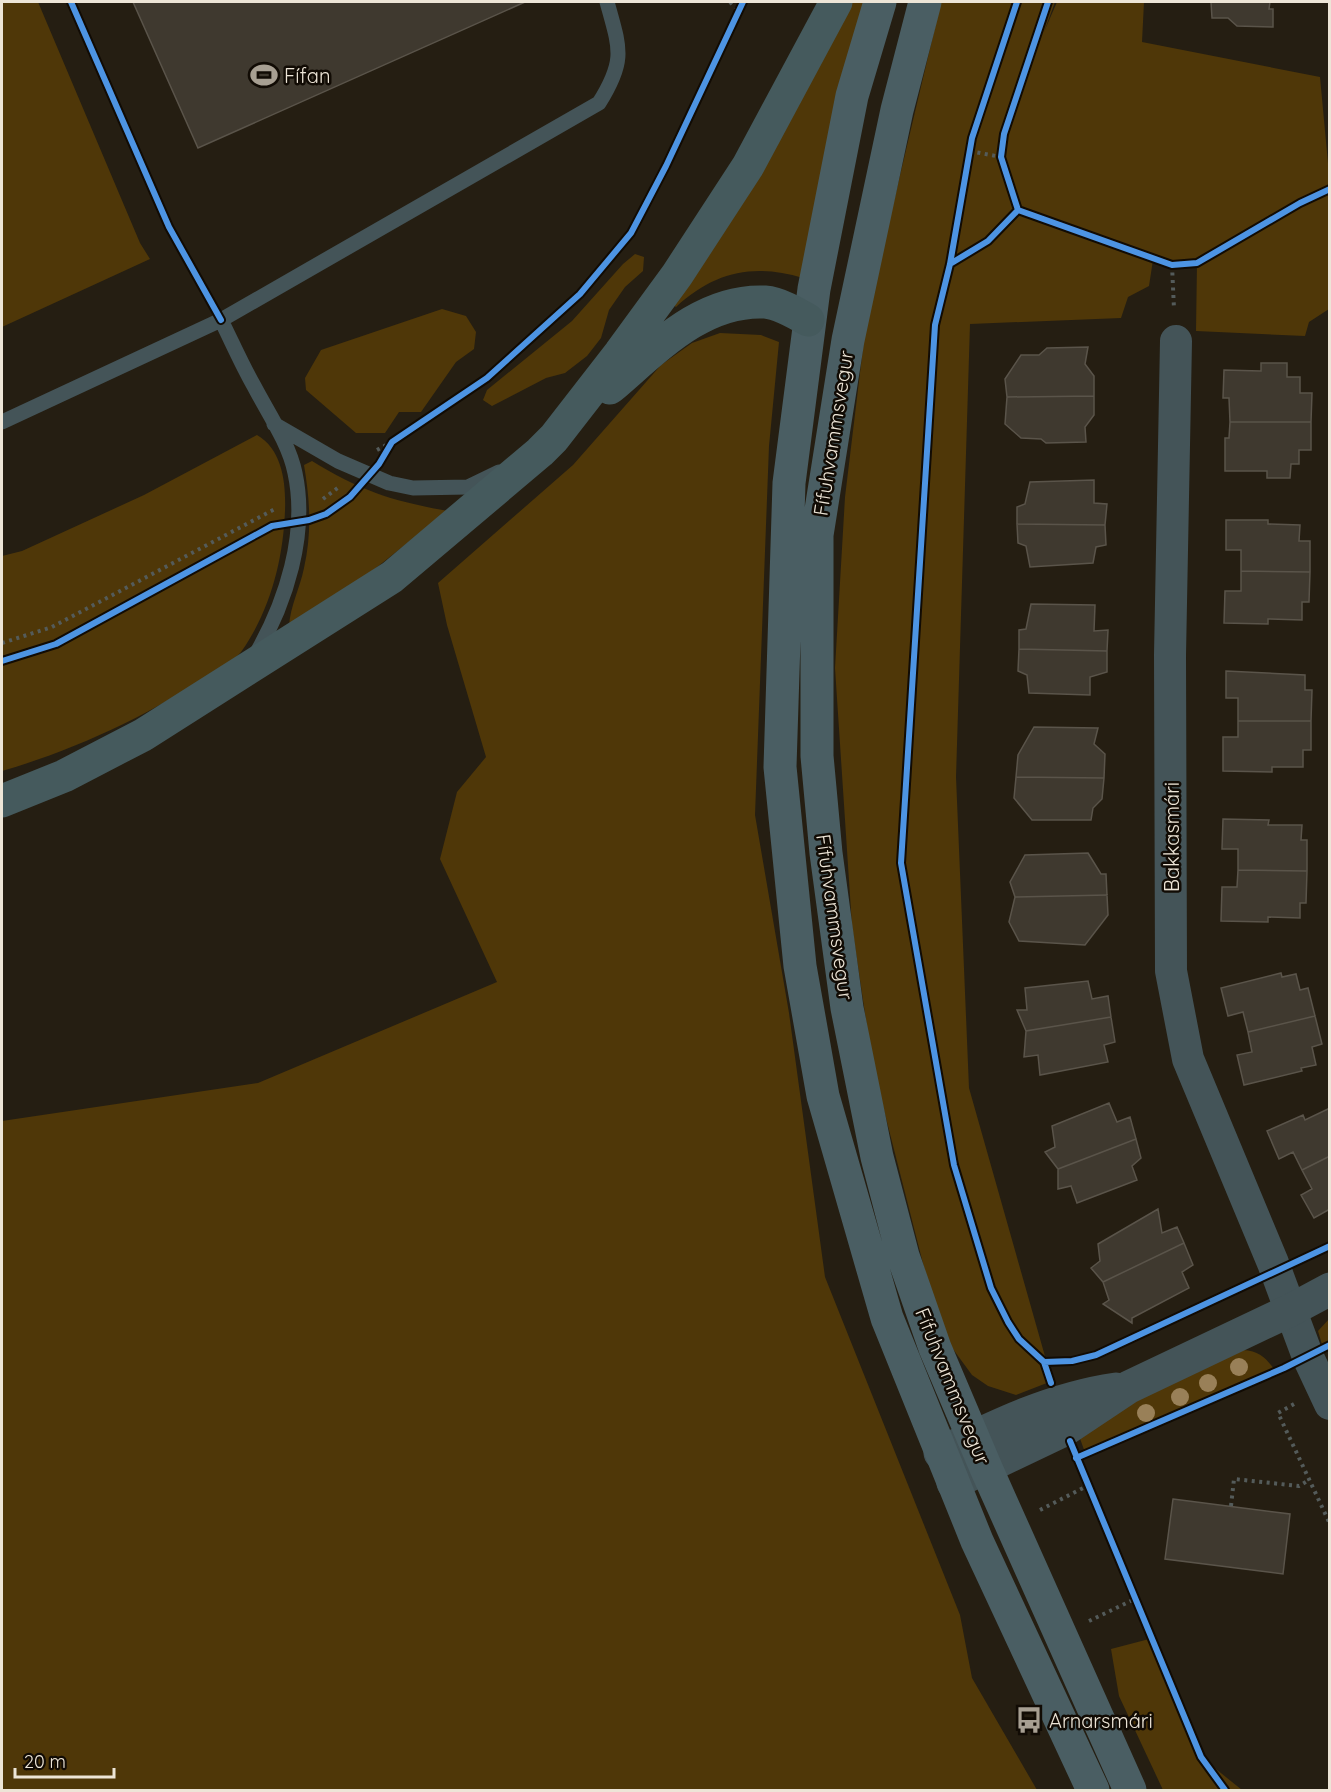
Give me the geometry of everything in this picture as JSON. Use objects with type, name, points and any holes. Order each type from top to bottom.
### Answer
[{"type":"main road","points":[[547,445],[677,275],[748,166],[836,2]]},
{"type":"main road","name":"Fífuhvammsvegur","points":[[880,2],[852,96],[808,320],[789,483],[780,767],[800,966],[823,1096],[887,1318],[977,1541],[1093,1791]]},
{"type":"main road","name":"Fífuhvammsvegur","points":[[926,2],[897,110],[848,340],[818,535],[817,756],[826,854],[847,1008],[877,1157],[903,1256],[935,1348],[1130,1791]]},
{"type":"main road","points":[[2,801],[64,776],[143,735],[393,576],[547,445],[677,330],[712,311],[767,302],[808,320],[816,332],[819,346],[808,478],[810,507],[818,535]]},
{"type":"street","name":"Bakkasmári","points":[[1176,341],[1170,655],[1171,971],[1188,1059],[1273,1263],[1289,1311]]},
{"type":"street","points":[[953,1483],[1066,1429],[1129,1387],[1289,1311],[1329,1289]]},
{"type":"street","points":[[1289,1311],[1316,1402]]},
{"type":"street","points":[[940,1453],[1057,1402],[1092,1392],[1129,1387]]},
{"type":"lane","points":[[2,422],[221,320],[599,104],[614,79],[620,50],[607,2]]},
{"type":"lane","points":[[221,320],[274,424],[295,472],[298,521],[285,590],[271,628],[247,669]]},
{"type":"lane","points":[[274,424],[369,476],[413,488],[468,487],[547,445]]},
{"type":"path","points":[[730,2],[739,11]]},
{"type":"path","points":[[970,151],[1001,157]]},
{"type":"path","points":[[1172,265],[1176,341]]},
{"type":"path","points":[[369,476],[393,442]]},
{"type":"path","points":[[316,502],[347,481]]},
{"type":"path","points":[[2,643],[52,627],[269,510],[278,508]]},
{"type":"path","points":[[1316,1402],[1278,1413],[1329,1524]]},
{"type":"path","points":[[1232,1506],[1234,1479],[1299,1486],[1309,1480]]},
{"type":"path","points":[[1036,1512],[1087,1486]]},
{"type":"path","points":[[1088,1621],[1137,1598]]},
{"type":"shaded area","points":[[2,2],[38,2],[140,243],[150,259],[2,327]]},
{"type":"shaded area","points":[[845,2],[867,2],[803,278],[767,271],[735,274],[720,278],[705,286],[676,307],[670,303]]},
{"type":"shaded area","points":[[941,2],[1055,2],[1044,32],[1057,2],[1144,2],[1142,42],[1320,77],[1329,174],[1329,309],[1309,322],[1305,336],[1196,331],[1197,263],[1172,265],[1153,260],[1149,286],[1128,297],[1121,318],[970,324],[956,777],[969,1088],[1052,1381],[1016,1395],[988,1386],[972,1375],[950,1345],[929,1287],[873,1067],[852,926],[835,668],[845,497],[867,315]]},
{"type":"shaded area","points":[[635,254],[644,257],[643,271],[625,287],[609,310],[601,338],[587,356],[565,373],[546,378],[492,406],[483,400],[487,390],[572,321],[623,264]]},
{"type":"shaded area","points":[[442,309],[466,316],[476,332],[474,349],[456,362],[421,412],[399,412],[385,433],[356,433],[306,390],[305,378],[321,350]]},
{"type":"shaded area","points":[[720,333],[761,335],[779,342],[769,446],[755,815],[789,1013],[825,1277],[960,1615],[972,1678],[1037,1790],[2,1790],[2,1121],[258,1083],[497,982],[440,859],[457,792],[486,757],[447,625],[438,583],[573,465],[661,365],[692,343]]},
{"type":"shaded area","points":[[257,435],[272,449],[281,468],[285,490],[284,530],[278,567],[267,603],[241,652],[191,687],[139,716],[57,753],[2,771],[2,556],[22,551],[144,495]]},
{"type":"shaded area","points":[[312,461],[346,480],[393,499],[448,511],[372,571],[289,627],[307,555],[309,516],[304,465]]},
{"type":"shaded area","points":[[1329,1319],[1329,1344],[1323,1348],[1318,1331]]},
{"type":"shaded area","points":[[1243,1350],[1261,1355],[1274,1369],[1087,1458],[1078,1433],[1149,1392]]},
{"type":"shaded area","points":[[1153,1638],[1201,1757],[1242,1790],[1163,1790],[1119,1696],[1111,1649]]},
{"type":"building","name":"Fífan","points":[[133,2],[525,2],[198,148]]},
{"type":"building","points":[[1211,2],[1270,2],[1269,9],[1273,9],[1273,27],[1237,26],[1228,18],[1212,18]]},
{"type":"building","points":[[1088,347],[1085,364],[1094,376],[1094,396],[1007,397],[1005,379],[1021,355],[1039,355],[1047,348]]},
{"type":"building","points":[[1261,363],[1287,363],[1287,377],[1300,377],[1300,393],[1312,393],[1311,422],[1230,422],[1229,398],[1223,398],[1224,370],[1261,371]]},
{"type":"building","points":[[1094,396],[1094,415],[1085,427],[1086,442],[1046,443],[1041,439],[1021,438],[1005,424],[1007,397]]},
{"type":"building","points":[[1230,422],[1311,422],[1311,450],[1299,450],[1299,464],[1291,464],[1290,478],[1267,478],[1267,471],[1225,471],[1225,438],[1229,438]]},
{"type":"building","points":[[1094,480],[1094,503],[1107,504],[1105,525],[1017,524],[1017,507],[1025,504],[1030,482]]},
{"type":"building","points":[[1226,520],[1268,520],[1268,524],[1300,525],[1299,541],[1310,541],[1310,572],[1241,571],[1241,550],[1226,550]]},
{"type":"building","points":[[1017,524],[1105,525],[1106,545],[1096,547],[1093,563],[1030,567],[1026,546],[1018,543]]},
{"type":"building","points":[[1241,571],[1310,572],[1309,602],[1302,602],[1302,620],[1268,619],[1268,624],[1224,623],[1225,591],[1241,591]]},
{"type":"building","points":[[1031,604],[1095,605],[1094,631],[1108,630],[1107,651],[1019,649],[1019,630],[1026,629]]},
{"type":"building","points":[[1019,649],[1107,651],[1107,672],[1090,677],[1090,695],[1029,693],[1027,675],[1018,671]]},
{"type":"building","points":[[1226,671],[1305,675],[1305,690],[1312,690],[1311,721],[1238,721],[1238,698],[1226,698]]},
{"type":"building","points":[[1238,721],[1311,721],[1311,750],[1303,750],[1303,767],[1272,767],[1272,772],[1223,771],[1223,737],[1238,737]]},
{"type":"building","points":[[1034,727],[1098,728],[1094,744],[1105,754],[1104,778],[1016,777],[1018,755]]},
{"type":"building","points":[[1016,777],[1104,778],[1102,799],[1093,808],[1091,820],[1032,820],[1014,798]]},
{"type":"building","points":[[1223,819],[1269,820],[1268,825],[1302,825],[1301,840],[1307,840],[1307,871],[1238,870],[1238,849],[1222,849]]},
{"type":"building","points":[[1088,853],[1101,874],[1106,874],[1107,895],[1015,897],[1010,882],[1025,855]]},
{"type":"building","points":[[1238,870],[1307,871],[1306,903],[1300,903],[1300,918],[1268,917],[1268,922],[1221,921],[1222,887],[1237,887]]},
{"type":"building","points":[[1107,895],[1108,915],[1085,945],[1019,941],[1009,922],[1015,897]]},
{"type":"building","points":[[1281,973],[1282,977],[1296,974],[1300,990],[1308,988],[1315,1016],[1248,1032],[1243,1012],[1228,1016],[1221,988]]},
{"type":"building","points":[[1088,981],[1092,999],[1108,996],[1111,1017],[1026,1031],[1017,1010],[1027,1010],[1025,988]]},
{"type":"building","points":[[1315,1016],[1322,1044],[1312,1047],[1316,1065],[1301,1068],[1302,1071],[1244,1085],[1237,1055],[1252,1052],[1248,1032]]},
{"type":"building","points":[[1111,1017],[1115,1042],[1104,1045],[1108,1062],[1040,1075],[1038,1055],[1024,1057],[1026,1031]]},
{"type":"building","points":[[1109,1103],[1117,1122],[1130,1117],[1136,1139],[1058,1169],[1045,1152],[1055,1147],[1052,1126]]},
{"type":"building","points":[[1330,1108],[1330,1156],[1302,1170],[1293,1152],[1279,1159],[1267,1131],[1303,1115],[1305,1120]]},
{"type":"building","points":[[1136,1139],[1141,1158],[1132,1166],[1137,1180],[1077,1203],[1071,1186],[1058,1189],[1058,1169]]},
{"type":"building","points":[[1330,1156],[1330,1209],[1314,1218],[1301,1195],[1312,1189],[1302,1170]]},
{"type":"building","points":[[1158,1209],[1162,1233],[1177,1227],[1184,1243],[1103,1282],[1091,1268],[1100,1261],[1098,1244]]},
{"type":"building","points":[[1184,1243],[1193,1265],[1182,1272],[1189,1288],[1132,1318],[1132,1323],[1103,1304],[1109,1300],[1103,1282]]},
{"type":"building","points":[[1173,1499],[1290,1514],[1283,1574],[1165,1559]]},
{"type":"cycle path","points":[[71,2],[169,227],[221,320]]},
{"type":"cycle path","points":[[2,661],[56,644],[272,526],[309,520],[326,514],[350,497],[379,464],[392,442],[487,378],[580,294],[631,233],[666,166],[743,2]]},
{"type":"cycle path","points":[[1017,2],[972,138],[950,264],[935,325],[901,863],[954,1165],[991,1288],[1019,1339],[1044,1362],[1051,1383]]},
{"type":"cycle path","points":[[1048,2],[1004,134],[1001,157],[1018,210],[1172,265],[1197,263],[1300,203],[1330,189]]},
{"type":"cycle path","points":[[950,264],[988,241],[1018,210]]},
{"type":"cycle path","points":[[1044,1362],[1072,1361],[1096,1355],[1330,1246]]},
{"type":"cycle path","points":[[1076,1458],[1284,1368],[1330,1345]]},
{"type":"cycle path","points":[[1070,1441],[1201,1757],[1225,1790]]},
{"type":"place","name":"Fífan","points":[[264,75]]},
{"type":"place","name":"Arnarsmári","points":[[1029,1720]]}]
